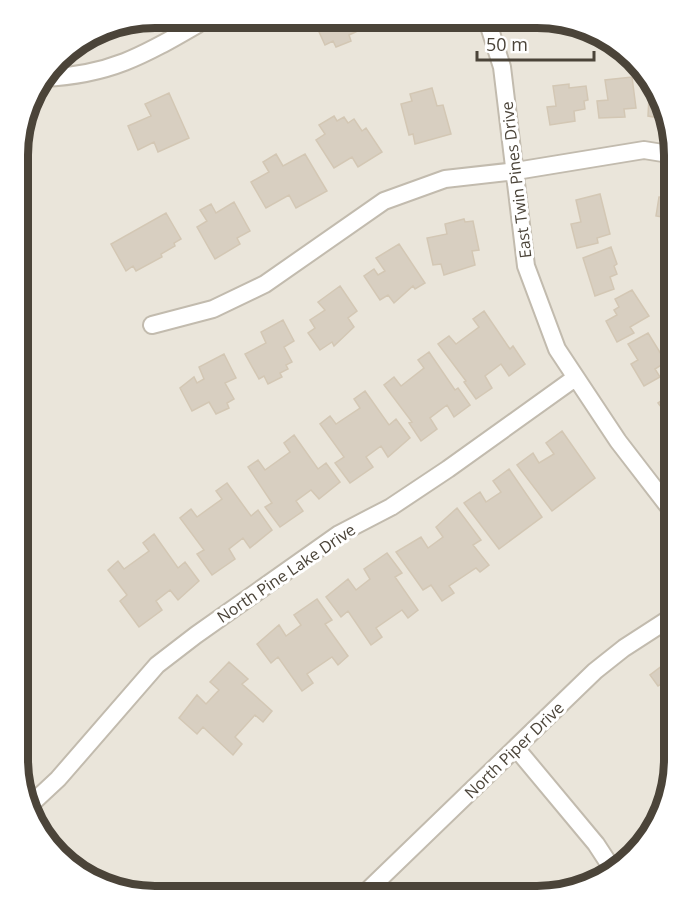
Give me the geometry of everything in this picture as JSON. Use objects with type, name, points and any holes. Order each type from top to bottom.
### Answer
[{"type":"street","name":"East Twin Pines Drive","points":[[490,28],[502,67],[526,266],[557,349],[618,441],[664,501]]},
{"type":"street","points":[[56,77],[122,65],[189,29]]},
{"type":"street","points":[[152,325],[213,309],[265,284],[384,201],[446,179],[516,171],[644,150],[664,153]]},
{"type":"street","name":"North Pine Lake Drive","points":[[35,800],[58,779],[157,665],[196,634],[339,534],[391,507],[448,469],[575,378]]},
{"type":"street","name":"North Piper Drive","points":[[373,886],[595,671],[624,648],[664,622]]},
{"type":"street","points":[[516,748],[596,844],[609,864]]},
{"type":"shaded area","points":[[537,28],[562,31],[578,35],[608,50],[633,72],[651,99],[660,123],[664,156],[664,768],[658,800],[643,830],[621,855],[594,873],[570,882],[537,886],[139,885],[115,880],[85,865],[60,843],[42,816],[31,784],[28,759],[28,156],[30,139],[38,107],[55,78],[72,60],[107,38],[147,29]]},
{"type":"building","points":[[363,28],[349,35],[351,41],[336,47],[333,41],[325,45],[318,29]]},
{"type":"building","points":[[632,77],[636,108],[624,109],[625,117],[599,118],[597,101],[608,100],[605,80]]},
{"type":"building","points":[[569,84],[569,88],[586,86],[588,100],[584,101],[585,109],[574,111],[575,121],[550,125],[547,107],[556,106],[553,86]]},
{"type":"building","points":[[432,88],[437,106],[443,105],[451,134],[415,144],[413,134],[409,135],[401,104],[412,101],[410,94]]},
{"type":"building","points":[[169,93],[189,138],[158,152],[154,142],[138,150],[128,126],[151,116],[145,104]]},
{"type":"building","points":[[649,96],[655,107],[658,118],[648,116]]},
{"type":"building","points":[[334,116],[337,121],[344,117],[348,123],[354,119],[362,131],[366,128],[382,152],[358,167],[352,157],[334,168],[316,140],[325,134],[319,125]]},
{"type":"building","points":[[276,154],[283,166],[305,154],[327,191],[296,208],[289,195],[266,208],[251,182],[269,172],[263,162]]},
{"type":"building","points":[[600,194],[610,234],[597,238],[598,243],[577,248],[571,224],[581,222],[576,200]]},
{"type":"building","points":[[659,197],[664,198],[664,217],[656,216]]},
{"type":"building","points":[[234,202],[250,231],[237,238],[240,244],[215,259],[197,227],[207,221],[200,210],[211,204],[216,213]]},
{"type":"building","points":[[166,213],[181,239],[174,243],[175,246],[161,254],[162,257],[136,271],[133,266],[126,271],[111,244]]},
{"type":"building","points":[[464,219],[465,222],[473,221],[479,250],[472,251],[475,265],[444,275],[441,264],[433,265],[427,238],[447,234],[445,224]]},
{"type":"building","points":[[399,244],[425,283],[415,289],[413,286],[394,303],[388,295],[380,300],[364,276],[374,269],[378,275],[385,271],[376,258]]},
{"type":"building","points":[[611,247],[617,264],[614,266],[617,274],[610,277],[614,289],[595,296],[583,258]]},
{"type":"building","points":[[340,286],[357,311],[348,318],[354,327],[334,346],[332,342],[320,350],[308,333],[315,328],[310,320],[325,310],[318,302]]},
{"type":"building","points":[[632,290],[649,316],[630,327],[634,333],[617,342],[606,321],[617,315],[614,310],[619,307],[615,299]]},
{"type":"building","points":[[484,311],[510,349],[513,346],[525,364],[509,376],[501,364],[485,376],[492,388],[476,399],[464,382],[466,381],[438,344],[449,336],[456,344],[479,327],[473,319]]},
{"type":"building","points":[[283,320],[294,341],[284,347],[292,362],[286,365],[288,369],[280,373],[282,377],[268,384],[264,376],[259,379],[245,354],[266,343],[261,332]]},
{"type":"building","points":[[648,333],[664,359],[664,363],[655,369],[660,377],[644,386],[631,364],[638,360],[628,344]]},
{"type":"building","points":[[429,352],[455,390],[458,388],[470,405],[454,417],[447,405],[430,418],[437,429],[421,441],[409,423],[412,422],[384,385],[394,377],[401,386],[424,368],[418,360]]},
{"type":"building","points":[[224,354],[236,378],[225,383],[234,399],[227,403],[229,408],[216,414],[209,402],[192,411],[180,388],[194,377],[197,383],[204,379],[199,367]]},
{"type":"building","points":[[365,391],[389,425],[396,419],[410,438],[388,457],[381,446],[366,457],[373,467],[350,483],[335,463],[344,457],[320,424],[330,416],[336,424],[360,408],[354,399]]},
{"type":"building","points":[[664,399],[664,411],[658,403]]},
{"type":"building","points":[[562,431],[595,478],[552,511],[517,465],[533,453],[539,463],[554,454],[546,443]]},
{"type":"building","points":[[294,435],[318,469],[326,463],[340,482],[319,499],[311,490],[296,501],[303,511],[280,527],[265,507],[272,503],[248,467],[258,460],[265,470],[290,452],[284,443]]},
{"type":"building","points":[[509,469],[542,517],[499,549],[464,503],[480,492],[486,502],[501,492],[493,481]]},
{"type":"building","points":[[227,483],[251,516],[258,510],[272,530],[250,548],[243,538],[229,549],[235,559],[212,575],[197,554],[204,550],[180,518],[191,509],[197,517],[222,499],[216,491]]},
{"type":"building","points":[[457,508],[481,540],[473,545],[489,565],[480,572],[476,568],[449,586],[454,593],[442,601],[431,585],[423,590],[396,552],[421,537],[428,548],[443,537],[436,527]]},
{"type":"building","points":[[154,534],[178,568],[185,562],[199,581],[178,600],[170,590],[156,601],[162,610],[139,627],[120,601],[127,595],[108,570],[118,561],[124,569],[149,551],[143,543]]},
{"type":"building","points":[[387,553],[402,573],[395,577],[418,610],[408,618],[402,610],[376,628],[382,637],[371,645],[348,611],[341,617],[326,597],[348,579],[356,590],[370,579],[364,569]]},
{"type":"building","points":[[317,599],[332,620],[325,624],[348,656],[338,665],[332,657],[307,674],[313,683],[302,691],[278,657],[271,663],[257,644],[279,625],[286,636],[301,625],[294,615]]},
{"type":"building","points":[[229,662],[248,679],[242,684],[272,711],[263,722],[255,715],[235,737],[242,744],[233,755],[203,727],[197,734],[179,718],[197,695],[206,704],[219,690],[210,682]]},
{"type":"building","points":[[664,664],[664,682],[658,686],[650,675]]}]
